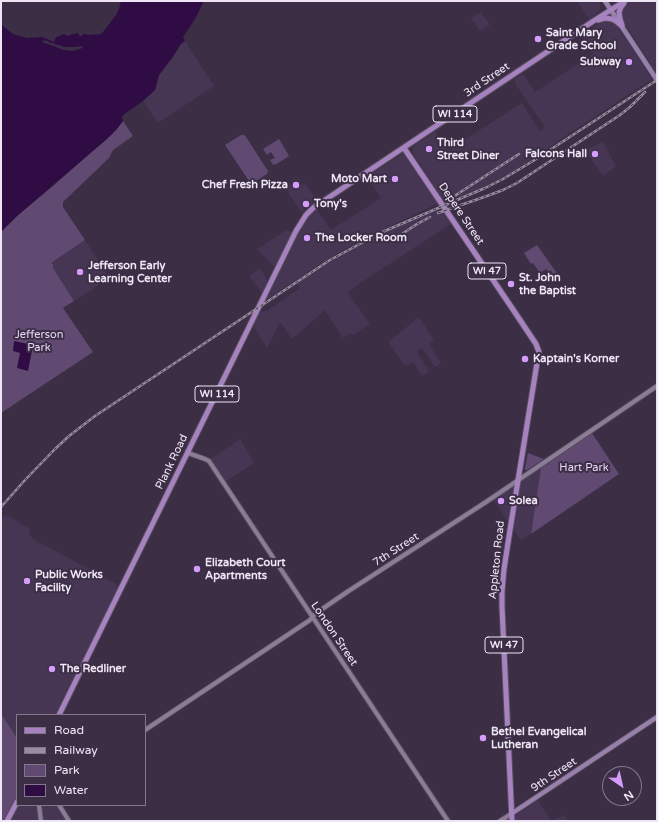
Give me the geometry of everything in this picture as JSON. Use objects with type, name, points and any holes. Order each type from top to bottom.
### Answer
[{"type":"main road","points":[[605,1],[657,80]]},
{"type":"main road","points":[[622,26],[619,12],[626,1]]},
{"type":"main road","name":"3rd Street","points":[[303,219],[313,208],[626,1]]},
{"type":"main road","points":[[591,23],[607,18],[616,21],[622,26]]},
{"type":"main road","name":"Depere Street","points":[[404,148],[444,205],[536,344],[539,352]]},
{"type":"main road","name":"Plank Road","points":[[59,714],[303,219]]},
{"type":"main road","name":"Appleton Road","points":[[512,821],[502,592],[504,569],[539,352]]},
{"type":"main road","name":"9th Street","points":[[511,814],[657,717]]},
{"type":"main road","points":[[7,821],[16,804]]},
{"type":"street","name":"7th Street","points":[[146,729],[310,620],[315,614],[347,592],[486,502],[657,386]]},
{"type":"street","name":"London Street","points":[[188,453],[209,461],[448,821]]},
{"type":"street","points":[[39,806],[41,821]]},
{"type":"street","points":[[60,806],[69,821]]},
{"type":"street","name":"9th Street","points":[[500,821],[511,814]]},
{"type":"shaded area","points":[[577,1],[598,1],[600,4],[600,9],[589,19]]},
{"type":"shaded area","points":[[632,1],[657,1],[657,74],[622,19],[621,14],[623,7]]},
{"type":"shaded area","points":[[481,12],[490,25],[480,31],[471,18]]},
{"type":"shaded area","points":[[605,20],[610,21],[618,27],[652,79],[512,172],[480,189],[445,204],[413,153],[413,148],[415,145],[435,132],[448,150],[522,103],[540,131],[545,127],[516,85],[515,79],[523,74],[535,92],[593,54],[581,35]]},
{"type":"shaded area","points":[[185,41],[214,86],[158,123],[143,101],[155,90],[159,75],[181,44]]},
{"type":"shaded area","points":[[603,142],[616,166],[603,176],[585,150]]},
{"type":"shaded area","points":[[402,154],[408,158],[439,203],[365,238],[331,257],[266,300],[300,228],[306,219],[317,210],[331,230],[381,198],[367,177]]},
{"type":"shaded area","points":[[297,180],[301,186],[305,183],[318,201],[302,211],[299,209],[285,187]]},
{"type":"shaded area","points":[[442,208],[451,223],[449,225],[356,286],[348,293],[370,324],[353,335],[351,333],[343,338],[325,310],[292,339],[280,322],[267,348],[253,325],[260,312],[267,311],[300,288],[297,283],[359,244]]},
{"type":"shaded area","points":[[285,231],[290,231],[292,234],[275,268],[257,249]]},
{"type":"shaded area","name":"Jefferson Early Learning Center","points":[[85,240],[109,277],[74,301],[52,268],[51,263]]},
{"type":"shaded area","points":[[260,268],[268,281],[263,294],[249,276]]},
{"type":"shaded area","points":[[419,317],[434,340],[429,344],[441,363],[435,367],[422,348],[417,352],[429,371],[422,376],[413,362],[405,366],[389,343],[389,341]]},
{"type":"shaded area","points":[[240,439],[254,463],[225,482],[211,459]]},
{"type":"shaded area","points":[[541,468],[531,534],[522,540],[494,501],[494,498]]},
{"type":"shaded area","points":[[6,515],[30,529],[29,532],[33,539],[115,583],[118,587],[56,714],[16,714],[16,736],[1,714],[1,520]]},
{"type":"shaded area","points":[[538,800],[551,821],[507,821]]},
{"type":"shaded area","points":[[17,806],[56,806],[66,821],[9,821]]},
{"type":"shaded area","points":[[564,815],[568,821],[551,821]]},
{"type":"green space","name":"Jefferson Park","points":[[123,121],[133,136],[113,150],[109,158],[63,202],[63,207],[85,240],[51,263],[74,301],[63,308],[93,352],[1,413],[1,232],[17,216],[116,130]]},
{"type":"green space","points":[[241,135],[246,137],[268,171],[267,174],[251,184],[225,145]]},
{"type":"green space","points":[[279,139],[289,156],[273,165],[270,160],[275,158],[271,152],[267,155],[263,149]]},
{"type":"green space","points":[[537,245],[561,279],[555,283],[551,270],[549,272],[546,269],[540,273],[533,263],[531,264],[524,253]]},
{"type":"green space","name":"Hart Park","points":[[592,433],[619,474],[531,534],[541,468]]},
{"type":"green space","points":[[528,453],[544,459],[525,470],[525,468]]},
{"type":"green space","points":[[1,714],[16,736],[16,797],[6,821],[1,821]]},
{"type":"water","points":[[121,1],[204,1],[195,19],[183,37],[185,41],[181,44],[159,75],[155,90],[143,101],[123,115],[123,121],[107,139],[17,216],[1,232],[1,23],[13,34],[27,38],[42,37],[54,42],[56,37],[64,34],[68,36],[78,33],[80,37],[84,34],[101,34],[119,9]],"holes":[[[44,40],[64,47],[82,46],[83,48],[73,51],[64,50],[42,42]]]},
{"type":"water","points":[[14,341],[33,345],[28,371],[17,368],[20,353],[13,351]]},
{"type":"railway","points":[[1,507],[55,449],[95,416],[330,260],[380,233],[503,179],[657,80]]},
{"type":"railway","points":[[438,213],[503,190],[517,183],[620,115],[645,92]]},
{"type":"railway","points":[[453,197],[519,154]]},
{"type":"railway","points":[[402,234],[430,217]]},
{"type":"place","name":"Saint Mary Grade School","points":[[538,39]]},
{"type":"place","name":"Subway","points":[[629,62]]},
{"type":"place","name":"Third Street Diner","points":[[429,149]]},
{"type":"place","name":"Falcons Hall","points":[[595,154]]},
{"type":"place","name":"Moto Mart","points":[[395,179]]},
{"type":"place","name":"Chef Fresh Pizza","points":[[296,185]]},
{"type":"place","name":"Tony's","points":[[306,204]]},
{"type":"place","name":"The Locker Room","points":[[307,238]]},
{"type":"place","name":"Jefferson Early Learning Center","points":[[80,272]]},
{"type":"place","name":"St. John the Baptist","points":[[511,284]]},
{"type":"place","name":"Kaptain's Korner","points":[[525,359]]},
{"type":"place","name":"Solea","points":[[501,501]]},
{"type":"place","name":"Elizabeth Court Apartments","points":[[197,569]]},
{"type":"place","name":"Public Works Facility","points":[[27,581]]},
{"type":"place","name":"The Redliner","points":[[52,669]]},
{"type":"place","name":"Bethel Evangelical Lutheran","points":[[483,738]]}]
